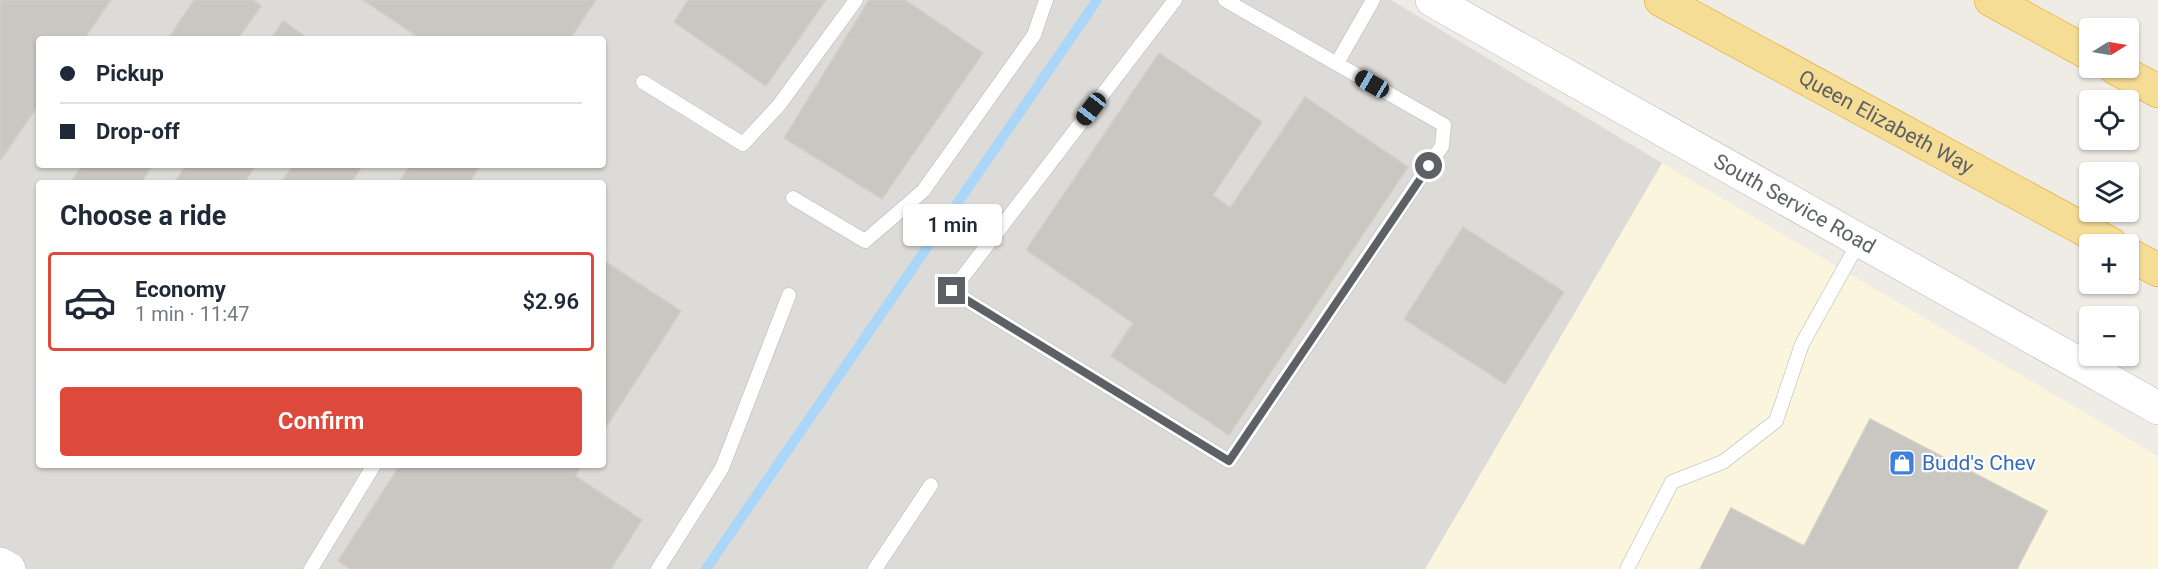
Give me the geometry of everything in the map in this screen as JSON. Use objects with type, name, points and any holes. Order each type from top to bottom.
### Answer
[{"type":"highway","name":"Queen Elizabeth Way","points":[[1661,0],[2093,234]]},
{"type":"highway","points":[[1991,0],[2079,48]]},
{"type":"highway","points":[[2134,78],[2158,91]]},
{"type":"highway","points":[[2139,260],[2158,270]]},
{"type":"street","name":"South Service Road","points":[[1432,0],[2158,408]]},
{"type":"street","points":[[0,564],[9,569]]},
{"type":"lane","points":[[643,82],[743,144],[779,105],[856,0]]},
{"type":"lane","points":[[793,198],[865,241],[923,191],[1034,35],[1046,0]]},
{"type":"lane","points":[[1175,0],[952,291],[1229,461],[1442,146],[1444,125],[1225,0]]},
{"type":"lane","points":[[1337,63],[1373,0]]},
{"type":"lane","points":[[1627,569],[1672,482],[1723,462],[1776,421],[1802,344],[1860,240]]},
{"type":"lane","points":[[658,569],[722,468],[789,295]]},
{"type":"lane","points":[[311,569],[372,468]]},
{"type":"lane","points":[[875,569],[931,485]]},
{"type":"shaded area","points":[[0,0],[1391,0],[1662,163],[1425,569],[0,569]]},
{"type":"shaded area","points":[[1662,163],[2158,456],[2158,569],[1425,569]]},
{"type":"building","points":[[0,0],[111,0],[86,36],[36,36],[36,108],[0,161]]},
{"type":"building","points":[[194,0],[253,0],[261,6],[240,36],[170,36]]},
{"type":"building","points":[[363,0],[596,0],[572,36],[417,36]]},
{"type":"building","points":[[688,0],[826,0],[766,86],[674,22]]},
{"type":"building","points":[[869,0],[905,0],[983,53],[882,199],[784,138]]},
{"type":"building","points":[[283,21],[305,36],[273,36]]},
{"type":"building","points":[[1159,53],[1262,122],[1213,195],[1230,208],[1305,97],[1408,167],[1229,435],[1111,356],[1133,323],[1026,250]]},
{"type":"building","points":[[80,168],[151,168],[143,180],[73,179]]},
{"type":"building","points":[[184,168],[254,168],[246,180],[176,180]]},
{"type":"building","points":[[291,168],[361,168],[353,180],[283,180]]},
{"type":"building","points":[[408,168],[479,168],[471,180],[400,180]]},
{"type":"building","points":[[1463,227],[1564,292],[1505,384],[1404,319]]},
{"type":"building","points":[[606,262],[681,311],[606,427]]},
{"type":"building","name":"Budd's Chev","points":[[1870,419],[2047,511],[2017,569],[1700,569],[1731,508],[1804,546]]},
{"type":"building","points":[[398,468],[580,468],[575,476],[642,520],[611,569],[351,569],[338,561]]},
{"type":"waterway","points":[[706,569],[1097,0]]},
{"type":"place","name":"Budd's Chev","points":[[1902,463]]},
{"type":"route","points":[[952,291],[1229,461],[1429,166]]}]
